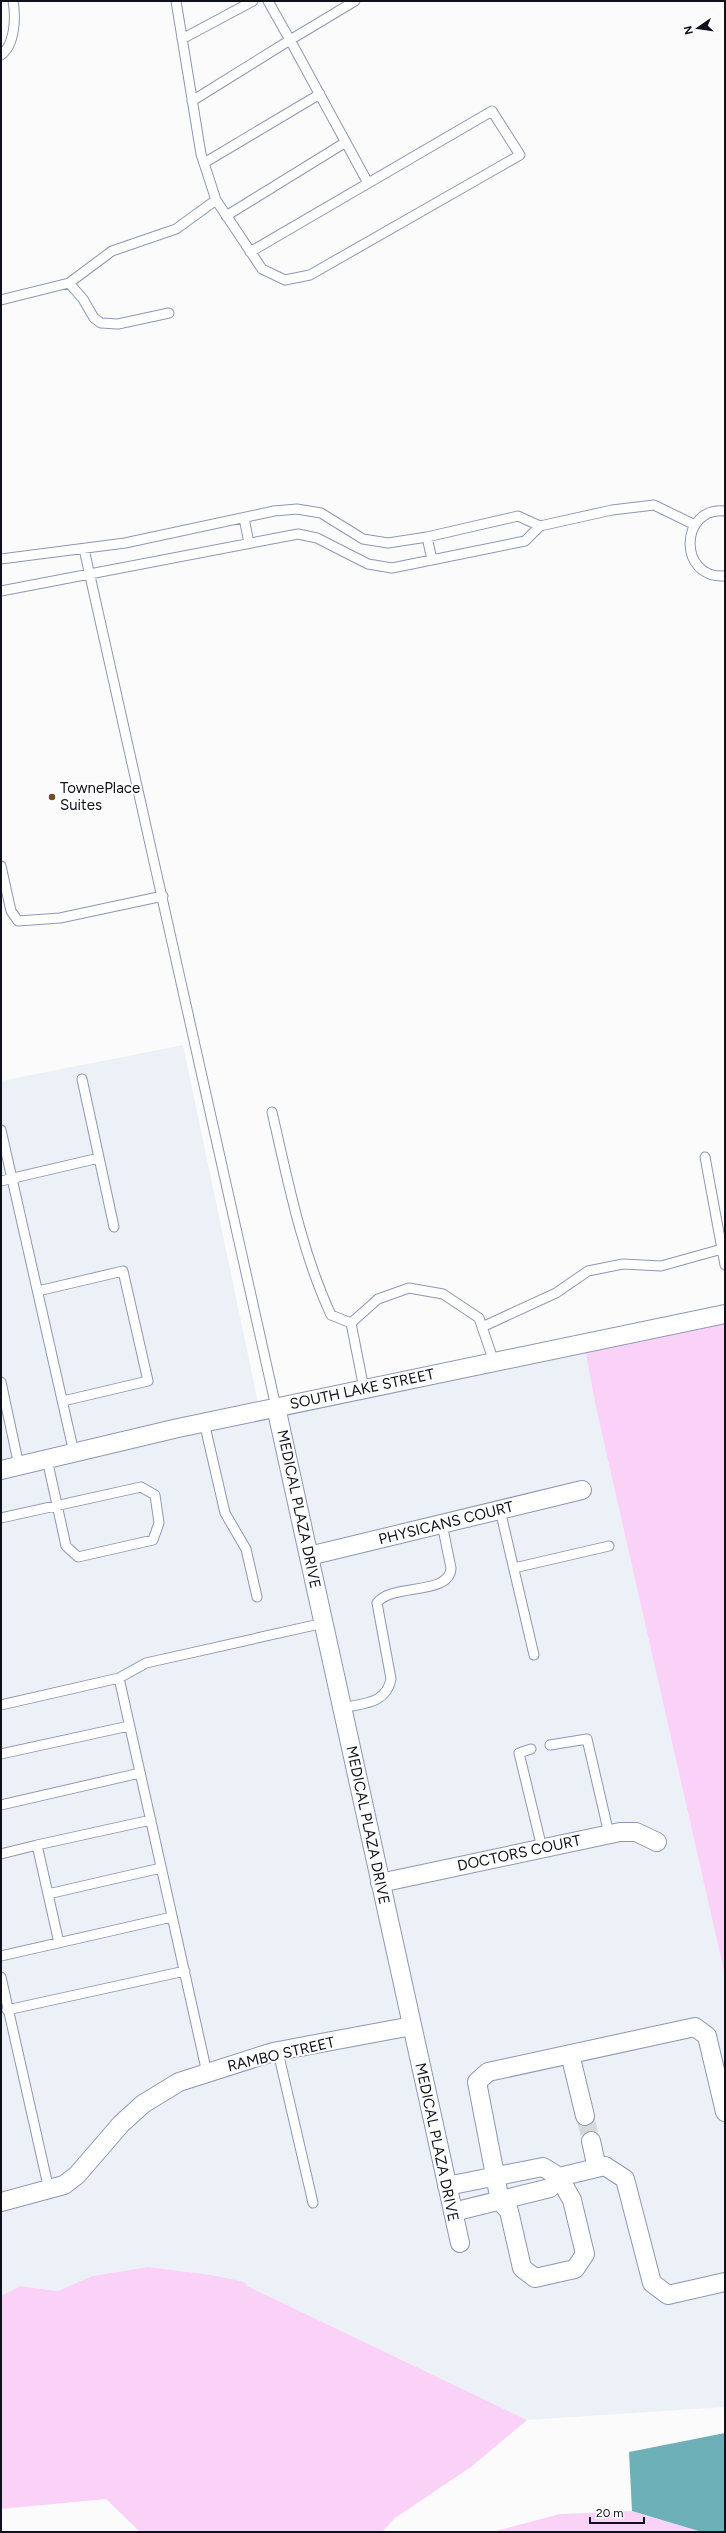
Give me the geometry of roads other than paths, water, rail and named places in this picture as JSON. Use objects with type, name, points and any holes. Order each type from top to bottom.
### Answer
[{"type":"street","name":"SOUTH LAKE STREET","points":[[1,1470],[204,1422],[725,1314]]},
{"type":"street","name":"MEDICAL PLAZA DRIVE","points":[[276,1407],[460,2244]]},
{"type":"street","name":"PHYSICANS COURT","points":[[309,1556],[582,1490]]},
{"type":"street","name":"DOCTORS COURT","points":[[380,1883],[609,1834],[636,1832],[657,1842]]},
{"type":"street","name":"RAMBO STREET","points":[[1,2202],[64,2185],[77,2175],[121,2124],[143,2104],[179,2082],[207,2072],[278,2052],[412,2026]]},
{"type":"street","points":[[447,2186],[496,2176],[543,2167],[559,2177],[572,2200],[585,2254],[575,2268],[535,2278],[522,2268],[509,2211],[500,2201],[496,2176],[478,2082],[488,2072],[695,2027],[707,2036],[725,2112]]},
{"type":"street","points":[[570,2054],[585,2116]]},
{"type":"street","points":[[591,2141],[597,2168]]},
{"type":"street","points":[[453,2212],[550,2188],[559,2177],[605,2166],[625,2179],[652,2283],[668,2295],[725,2282]]},
{"type":"lane","points":[[1,55],[5,52],[13,34],[13,1]]},
{"type":"lane","points":[[176,1],[192,101],[204,162],[216,200],[250,252],[262,268],[285,280],[310,275],[520,155],[492,111],[250,252]]},
{"type":"lane","points":[[182,40],[253,1]]},
{"type":"lane","points":[[268,1],[368,183]]},
{"type":"lane","points":[[192,101],[355,1]]},
{"type":"lane","points":[[204,162],[320,94]]},
{"type":"lane","points":[[226,216],[346,142]]},
{"type":"lane","points":[[1,300],[69,283],[112,251],[176,229],[216,200]]},
{"type":"lane","points":[[69,283],[83,299],[94,318],[101,323],[118,324],[169,314]]},
{"type":"lane","points":[[1,591],[298,534],[316,538],[368,564],[392,568],[525,541],[540,526],[612,510],[654,505],[695,525]]},
{"type":"lane","points":[[1,559],[125,543],[274,511],[297,510],[322,513],[363,539],[388,543],[427,537],[518,516],[540,526]]},
{"type":"lane","points":[[725,511],[712,512],[695,525],[690,535],[692,558],[699,567],[708,574],[725,576]]},
{"type":"lane","points":[[244,518],[250,543]]},
{"type":"lane","points":[[427,537],[432,560]]},
{"type":"lane","points":[[84,549],[163,896],[219,1160],[276,1407]]},
{"type":"lane","points":[[1,866],[11,911],[18,921],[60,918],[163,896]]},
{"type":"lane","points":[[82,1079],[114,1227]]},
{"type":"lane","points":[[272,1112],[295,1212],[317,1284],[331,1315],[351,1323]]},
{"type":"lane","points":[[1,1130],[74,1453]]},
{"type":"lane","points":[[705,1157],[725,1265]]},
{"type":"lane","points":[[1,1181],[99,1158]]},
{"type":"lane","points":[[482,1327],[556,1293],[588,1270],[623,1264],[661,1266],[722,1249]]},
{"type":"lane","points":[[38,1291],[123,1272],[148,1380],[63,1401]]},
{"type":"lane","points":[[351,1323],[378,1299],[409,1288],[443,1294],[479,1318],[494,1362]]},
{"type":"lane","points":[[351,1323],[364,1389]]},
{"type":"lane","points":[[1,1382],[19,1466]]},
{"type":"lane","points":[[204,1422],[225,1513],[237,1530],[246,1549],[257,1597]]},
{"type":"lane","points":[[1,1518],[56,1505],[141,1487],[155,1495],[159,1523],[153,1540],[78,1557],[66,1546],[56,1505],[47,1459]]},
{"type":"lane","points":[[500,1510],[534,1655]]},
{"type":"lane","points":[[342,1708],[378,1699],[384,1696],[389,1689],[391,1679],[377,1603],[381,1597],[438,1584],[451,1575],[451,1568],[442,1524]]},
{"type":"lane","points":[[514,1568],[609,1546]]},
{"type":"lane","points":[[1,1705],[119,1678],[146,1664],[324,1623]]},
{"type":"lane","points":[[119,1678],[207,2072]]},
{"type":"lane","points":[[1,1754],[130,1726]]},
{"type":"lane","points":[[550,1745],[587,1739],[609,1834]]},
{"type":"lane","points":[[531,1749],[519,1753],[542,1848]]},
{"type":"lane","points":[[1,1805],[140,1773]]},
{"type":"lane","points":[[1,1854],[151,1820]]},
{"type":"lane","points":[[36,1845],[59,1943]]},
{"type":"lane","points":[[48,1894],[161,1868]]},
{"type":"lane","points":[[1,1956],[172,1917]]},
{"type":"lane","points":[[7,2010],[184,1971]]},
{"type":"lane","points":[[1,1977],[7,2010],[49,2190]]},
{"type":"lane","points":[[278,2052],[313,2203]]},
{"type":"water","points":[[725,2433],[725,2532],[702,2532],[632,2511],[629,2452]]},
{"type":"tunnel","points":[[585,2116],[591,2141]]},
{"type":"place","name":"TownePlace Suites","points":[[52,797]]}]
